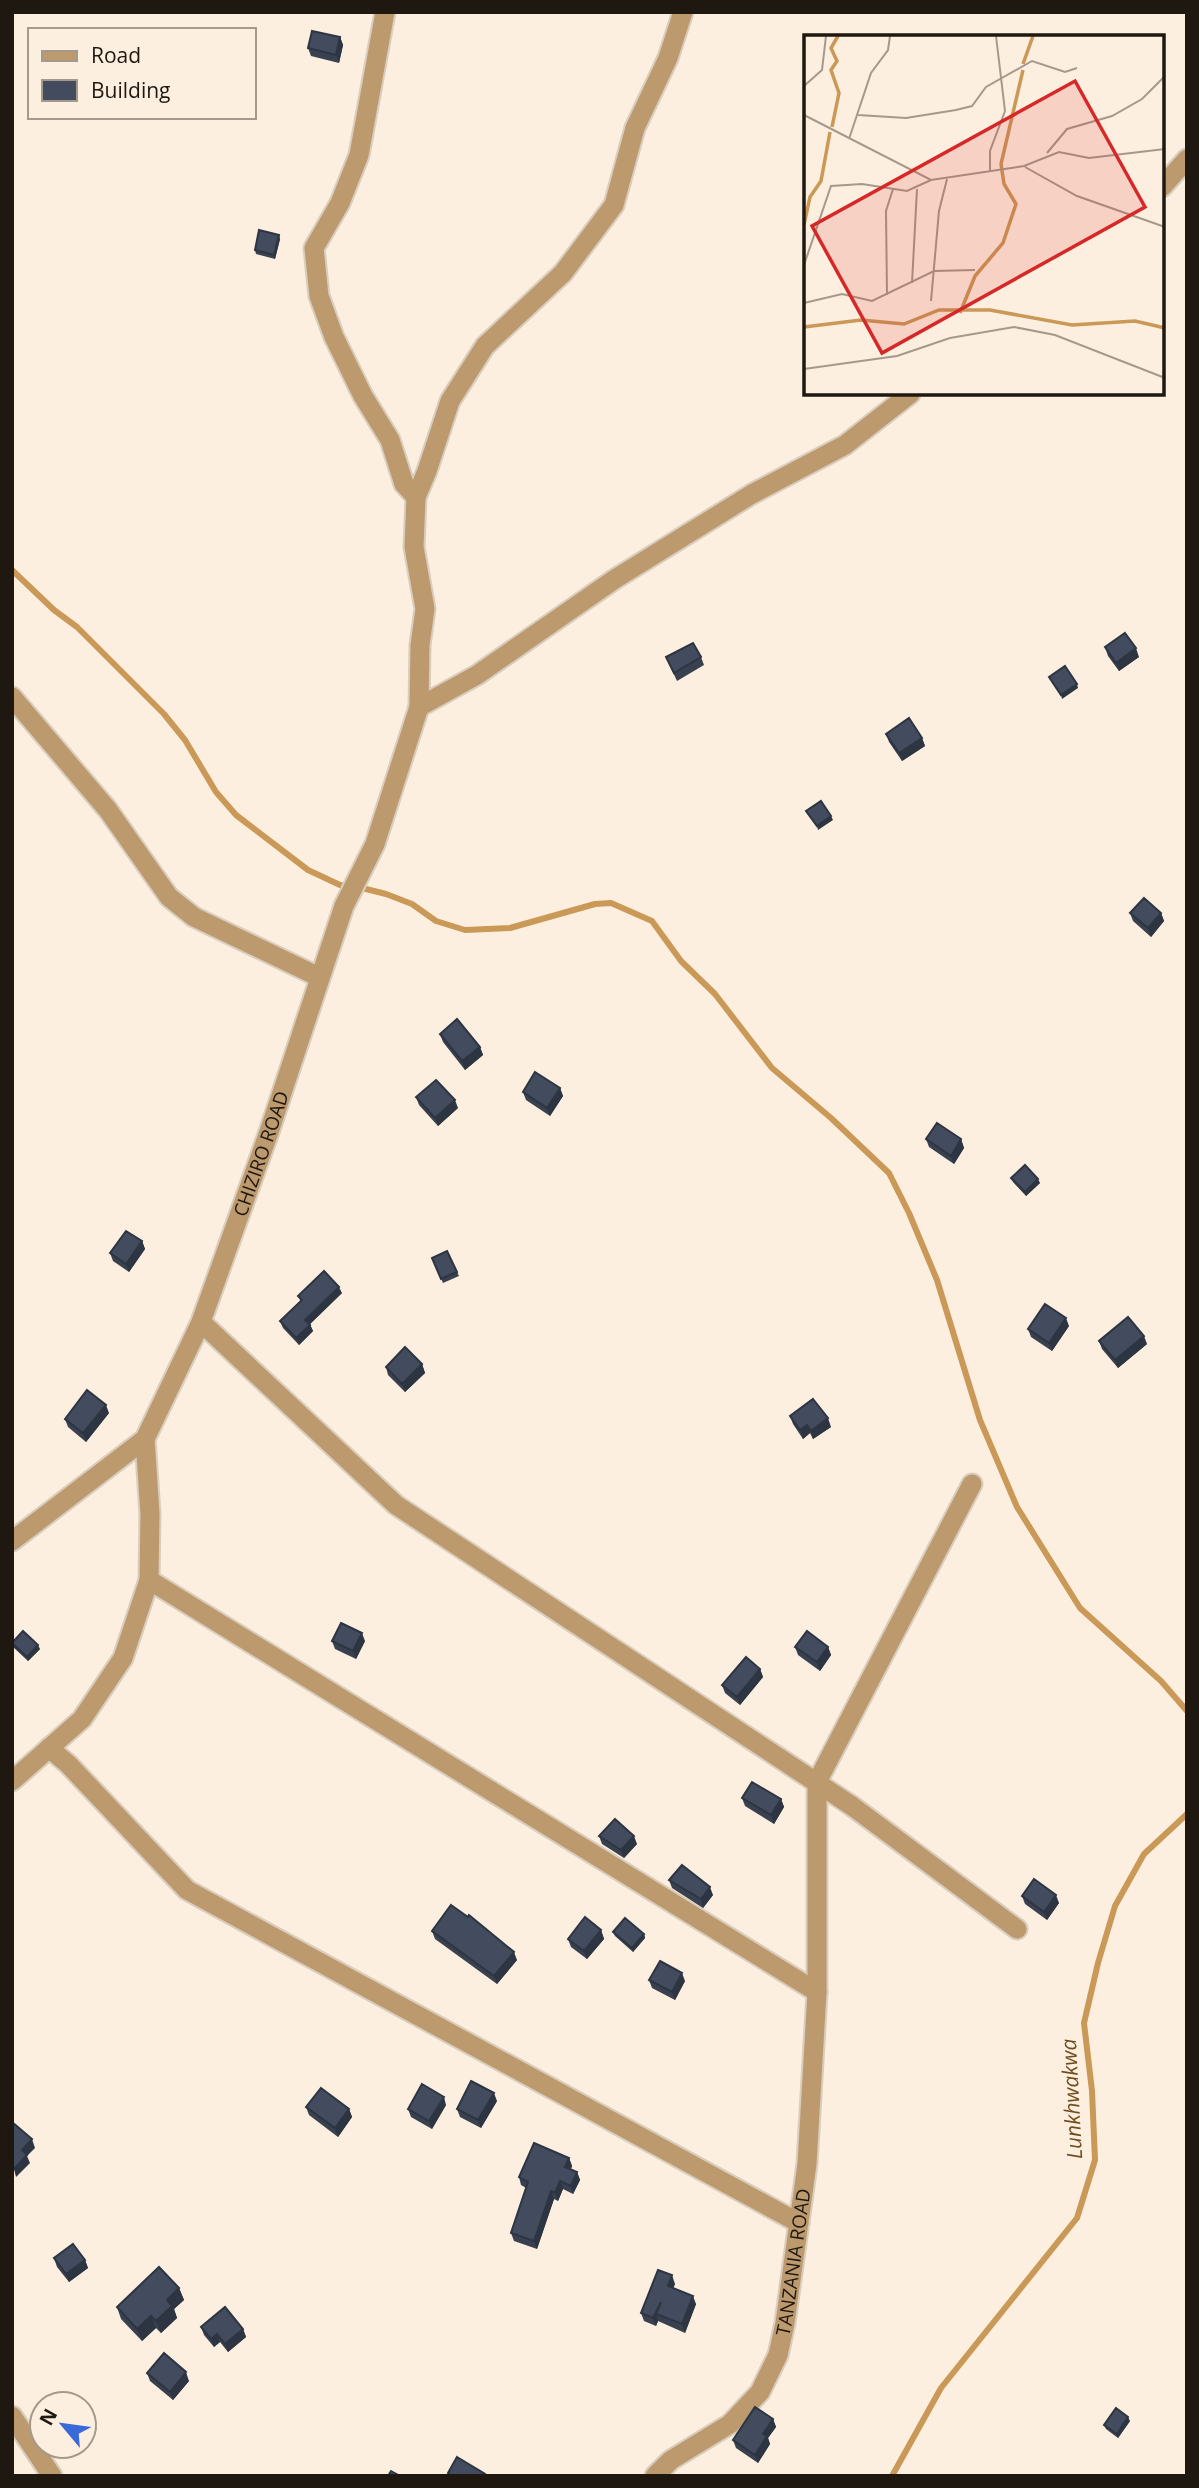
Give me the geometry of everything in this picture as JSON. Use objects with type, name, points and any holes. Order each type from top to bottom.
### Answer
[{"type":"street","points":[[385,12],[359,155],[340,203],[314,247],[319,296],[334,337],[363,396],[390,440],[404,484],[416,498],[428,471],[450,401],[485,346],[563,273],[614,205],[635,128],[668,58],[683,12]]},
{"type":"street","points":[[1164,185],[1187,159]]},
{"type":"street","points":[[419,707],[477,675],[615,579],[752,494],[845,445],[907,396]]},
{"type":"street","name":"CHIZIRO ROAD","points":[[12,1541],[145,1440],[201,1322],[269,1132],[319,976],[344,906],[375,844],[419,707],[420,645],[425,609],[414,547],[416,498]]},
{"type":"street","points":[[12,697],[108,810],[169,897],[194,917],[319,976]]},
{"type":"street","points":[[201,1322],[396,1505],[852,1806],[1017,1929]]},
{"type":"street","points":[[12,1781],[82,1719],[123,1658],[149,1580],[145,1440]]},
{"type":"street","points":[[817,1783],[972,1484]]},
{"type":"street","points":[[149,1580],[817,1992]]},
{"type":"street","points":[[49,1748],[68,1764],[187,1889],[799,2223]]},
{"type":"street","name":"TANZANIA ROAD","points":[[655,2476],[671,2460],[730,2424],[760,2392],[781,2344],[807,2164],[817,1992],[817,1783]]},
{"type":"street","points":[[12,2416],[52,2476]]},
{"type":"building","points":[[312,31],[340,37],[336,55],[308,48]]},
{"type":"building","points":[[259,230],[279,235],[274,255],[255,250]]},
{"type":"building","points":[[1125,633],[1136,648],[1116,663],[1105,647]]},
{"type":"building","points":[[693,643],[701,657],[674,673],[666,657]]},
{"type":"building","points":[[1065,666],[1077,684],[1061,695],[1049,677]]},
{"type":"building","points":[[909,718],[922,738],[899,753],[886,734]]},
{"type":"building","points":[[821,801],[831,816],[817,826],[806,811]]},
{"type":"building","points":[[1144,898],[1161,913],[1148,928],[1130,913]]},
{"type":"building","points":[[457,1019],[480,1047],[462,1061],[440,1034]]},
{"type":"building","points":[[535,1072],[560,1088],[547,1108],[523,1092]]},
{"type":"building","points":[[436,1080],[455,1100],[435,1118],[416,1097]]},
{"type":"building","points":[[937,1123],[961,1139],[951,1156],[926,1139]]},
{"type":"building","points":[[1025,1165],[1038,1179],[1025,1192],[1011,1178]]},
{"type":"building","points":[[126,1231],[142,1241],[126,1264],[110,1253]]},
{"type":"building","points":[[447,1251],[457,1272],[441,1279],[432,1258]]},
{"type":"building","points":[[324,1271],[339,1287],[305,1320],[310,1325],[296,1338],[280,1321],[302,1300],[298,1296]]},
{"type":"building","points":[[1045,1304],[1066,1318],[1049,1343],[1028,1329]]},
{"type":"building","points":[[1128,1317],[1144,1336],[1115,1360],[1099,1341]]},
{"type":"building","points":[[405,1347],[422,1364],[402,1384],[386,1367]]},
{"type":"building","points":[[87,1390],[106,1405],[83,1433],[65,1419]]},
{"type":"building","points":[[813,1399],[828,1418],[811,1431],[807,1425],[800,1430],[790,1416]]},
{"type":"building","points":[[341,1623],[362,1633],[353,1651],[332,1641]]},
{"type":"building","points":[[23,1631],[38,1645],[27,1657],[12,1643]]},
{"type":"building","points":[[807,1631],[828,1647],[817,1662],[795,1647]]},
{"type":"building","points":[[746,1657],[760,1669],[737,1697],[722,1685]]},
{"type":"building","points":[[752,1782],[781,1799],[771,1815],[742,1798]]},
{"type":"building","points":[[615,1819],[634,1836],[621,1850],[599,1836]]},
{"type":"building","points":[[682,1865],[710,1887],[701,1899],[669,1880]]},
{"type":"building","points":[[1034,1879],[1056,1895],[1044,1912],[1022,1896]]},
{"type":"building","points":[[451,1905],[468,1917],[469,1915],[514,1952],[494,1976],[432,1931]]},
{"type":"building","points":[[585,1917],[601,1930],[584,1951],[568,1939]]},
{"type":"building","points":[[625,1918],[644,1934],[632,1948],[613,1932]]},
{"type":"building","points":[[660,1961],[682,1973],[672,1992],[649,1980]]},
{"type":"building","points":[[471,2081],[494,2093],[478,2120],[457,2109]]},
{"type":"building","points":[[422,2084],[444,2097],[429,2121],[408,2109]]},
{"type":"building","points":[[321,2088],[349,2109],[335,2128],[306,2107]]},
{"type":"building","points":[[12,2122],[32,2139],[22,2150],[27,2155],[14,2169],[12,2168]]},
{"type":"building","points":[[534,2143],[569,2158],[565,2167],[577,2172],[571,2186],[560,2181],[555,2193],[551,2191],[534,2241],[511,2233],[528,2182],[519,2177]]},
{"type":"building","points":[[73,2244],[85,2260],[66,2274],[54,2258]]},
{"type":"building","points":[[159,2267],[179,2288],[167,2300],[172,2306],[156,2321],[151,2316],[137,2329],[117,2307]]},
{"type":"building","points":[[658,2270],[672,2275],[668,2286],[693,2296],[682,2324],[656,2314],[661,2302],[653,2318],[641,2313]]},
{"type":"building","points":[[225,2307],[243,2329],[225,2344],[217,2334],[211,2339],[201,2327]]},
{"type":"building","points":[[164,2353],[186,2372],[170,2392],[147,2373]]},
{"type":"building","points":[[755,2407],[773,2419],[763,2434],[767,2436],[755,2455],[733,2440]]},
{"type":"building","points":[[1116,2408],[1128,2417],[1117,2434],[1104,2425]]},
{"type":"building","points":[[457,2457],[485,2474],[484,2476],[452,2476],[448,2473]]},
{"type":"waterway","points":[[12,570],[54,610],[77,627],[164,714],[185,740],[216,792],[236,815],[308,870],[340,885],[386,894],[412,904],[436,921],[465,930],[510,928],[595,904],[611,903],[652,921],[681,961],[715,994],[772,1068],[831,1118],[889,1173],[937,1280],[980,1420],[1017,1507],[1080,1608],[1161,1681],[1187,1711]]},
{"type":"waterway","name":"Lunkhwakwa","points":[[892,2476],[941,2388],[1077,2218],[1095,2160],[1092,2091],[1084,2023],[1098,1963],[1115,1906],[1144,1854],[1187,1814]]}]
